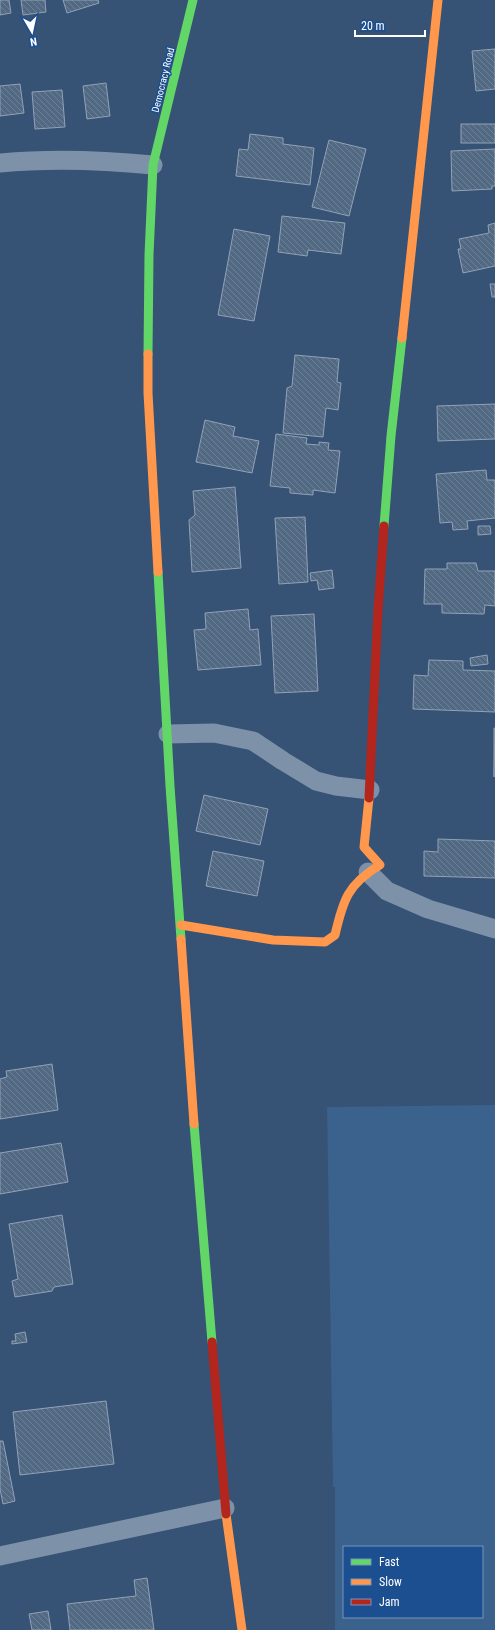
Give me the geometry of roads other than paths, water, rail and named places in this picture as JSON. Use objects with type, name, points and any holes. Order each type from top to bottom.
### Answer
[{"type":"street","name":"Democracy Road","points":[[194,0],[153,165],[149,255],[148,393],[168,734],[198,1173],[224,1508],[242,1630]]},
{"type":"street","points":[[181,925],[273,940],[325,942],[334,935],[341,909],[354,884],[368,872],[380,865],[364,847],[370,790],[378,610],[391,436],[438,0]]},
{"type":"street","points":[[0,163],[35,160],[98,160],[153,165]]},
{"type":"street","points":[[168,734],[214,733],[253,741],[316,781],[336,786],[370,790]]},
{"type":"street","points":[[368,872],[387,891],[428,909],[495,929]]},
{"type":"street","points":[[0,1556],[224,1508]]},
{"type":"water","points":[[495,1105],[495,1630],[335,1630],[335,1487],[333,1487],[327,1107]]}]
